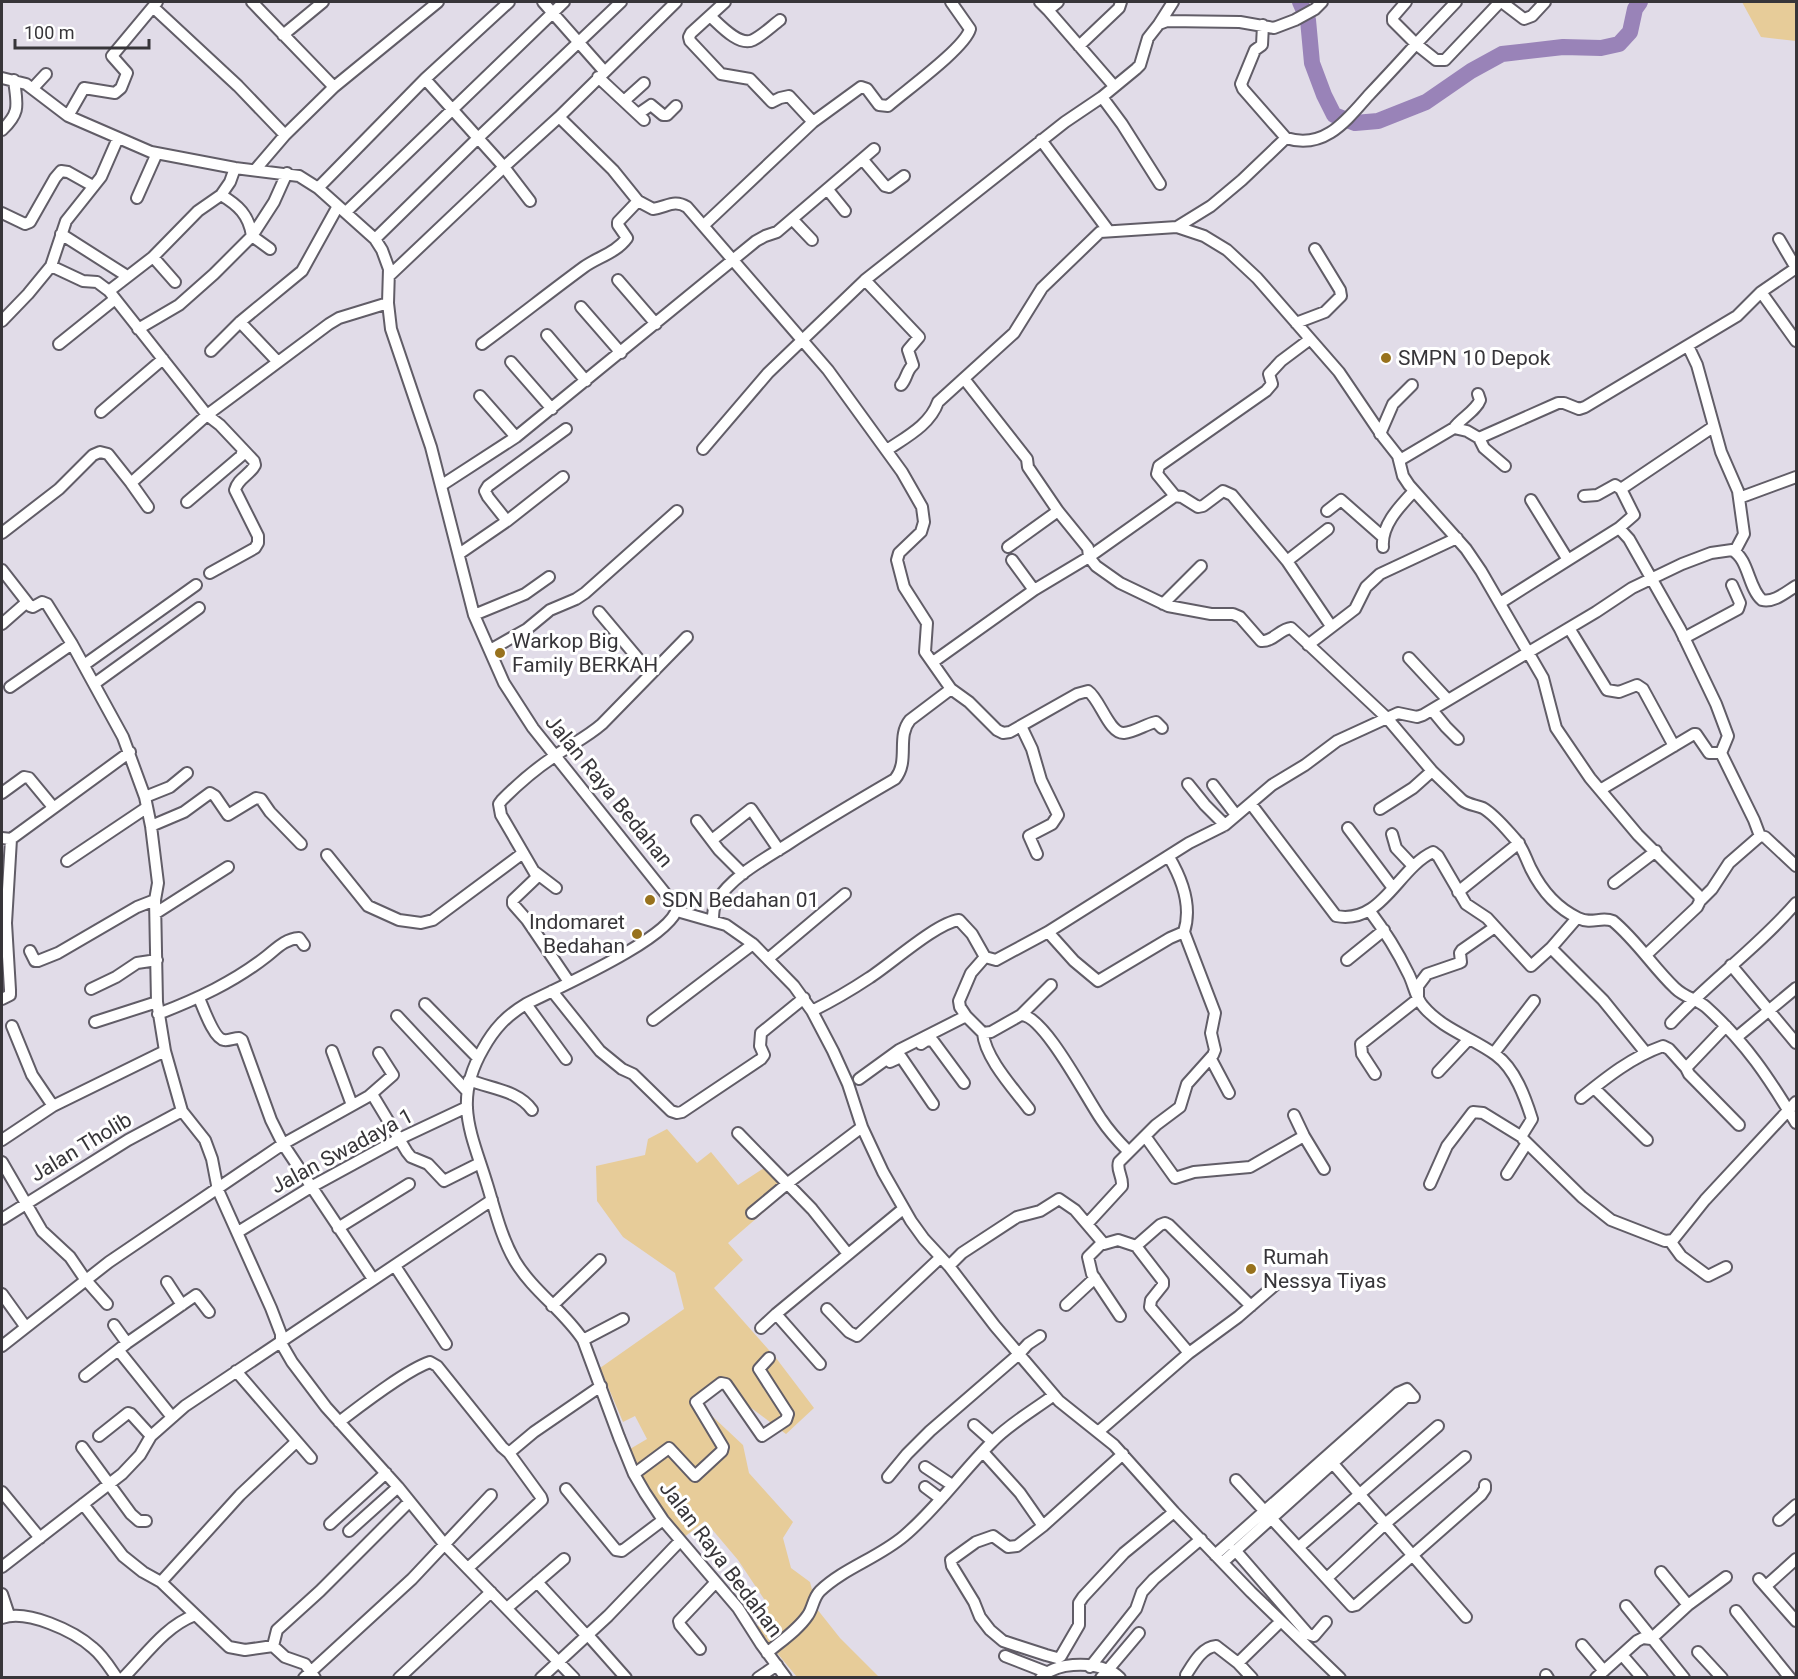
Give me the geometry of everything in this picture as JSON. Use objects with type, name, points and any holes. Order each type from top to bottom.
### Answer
[{"type":"street","points":[[252,2],[334,87]]},
{"type":"street","points":[[283,35],[323,2]]},
{"type":"street","points":[[255,170],[285,135],[334,87],[438,2]]},
{"type":"street","points":[[318,188],[425,80],[509,2]]},
{"type":"street","points":[[543,2],[624,101],[641,117],[651,105],[663,115],[668,115],[676,106]]},
{"type":"street","points":[[211,351],[240,322],[303,271],[342,209],[452,109],[564,2]]},
{"type":"street","points":[[375,239],[621,2]]},
{"type":"street","points":[[389,276],[559,117],[676,2]]},
{"type":"street","points":[[725,2],[689,37],[690,41],[721,74],[750,79],[772,102],[789,96],[813,122]]},
{"type":"street","points":[[704,225],[813,122],[861,87],[867,89],[879,105],[888,106],[956,48],[970,29],[951,2]]},
{"type":"street","points":[[1040,2],[1114,86]]},
{"type":"street","points":[[1048,10],[1058,2]]},
{"type":"street","points":[[1079,46],[1119,8],[1121,2]]},
{"type":"street","points":[[703,449],[768,373],[865,280],[1041,140],[1126,79],[1140,65],[1148,38],[1173,2]]},
{"type":"street","points":[[1406,2],[1393,17],[1393,21],[1416,44],[1440,61],[1445,60],[1499,3],[1526,19],[1545,2]]},
{"type":"street","points":[[1263,25],[1262,45],[1255,50],[1241,84],[1286,138],[1309,142],[1336,129],[1358,110],[1456,2]]},
{"type":"street","points":[[68,116],[84,88],[115,93],[120,90],[127,73],[112,56],[155,4],[285,135]]},
{"type":"street","points":[[1159,24],[1176,20],[1240,22],[1274,28],[1295,20],[1319,5]]},
{"type":"street","points":[[710,16],[737,38],[747,42],[780,20]]},
{"type":"street","points":[[33,88],[46,74]]},
{"type":"street","name":"Jalan Raya Bedahan","points":[[2,78],[33,88],[68,116],[157,153],[235,168],[299,176],[318,188],[375,239],[385,257],[389,276],[388,303],[391,329],[442,485],[474,615],[513,700],[554,756],[584,789],[676,904],[677,911],[672,920],[636,947],[526,1004],[502,1020],[478,1058],[468,1085],[466,1107],[480,1163],[502,1233],[515,1262],[583,1340],[634,1474],[663,1520],[738,1608],[767,1653],[786,1677]]},
{"type":"street","points":[[2,130],[15,115],[17,106],[14,80]]},
{"type":"street","points":[[425,80],[504,166],[530,201]]},
{"type":"street","points":[[624,101],[644,83]]},
{"type":"street","points":[[1102,97],[1160,184]]},
{"type":"street","points":[[559,117],[614,171],[638,201],[653,208],[678,203],[687,207],[802,338],[902,472],[923,511],[924,522],[921,532],[896,557],[903,584],[927,623],[925,652],[951,689],[969,702],[999,732],[1010,732],[1077,694],[1088,691],[1096,698],[1118,732],[1126,733],[1156,722],[1162,728]]},
{"type":"street","points":[[2,321],[51,266],[66,220],[107,166],[118,138]]},
{"type":"street","points":[[1177,227],[1227,193],[1286,138]]},
{"type":"street","points":[[1041,140],[1108,230]]},
{"type":"street","points":[[442,485],[516,437],[552,409],[756,241],[777,232],[794,220],[874,149]]},
{"type":"street","points":[[137,198],[157,153]]},
{"type":"street","points":[[863,160],[889,188],[904,176]]},
{"type":"street","points":[[59,344],[112,295],[127,276],[153,257],[198,211],[221,195],[230,182],[235,168]]},
{"type":"street","points":[[2,213],[28,224],[61,171],[68,172],[93,186]]},
{"type":"street","points":[[138,329],[179,305],[252,236],[274,202],[287,173]]},
{"type":"street","points":[[828,190],[845,211]]},
{"type":"street","points":[[221,195],[241,209],[250,226],[252,236],[270,249]]},
{"type":"street","points":[[482,344],[586,266],[609,254],[624,241],[627,238],[626,234],[618,222],[638,201]]},
{"type":"street","points":[[794,220],[812,240]]},
{"type":"street","points":[[886,450],[926,422],[933,414],[938,402],[965,380],[1017,330],[1036,295],[1100,232],[1177,227],[1204,236],[1227,250],[1257,279],[1348,383],[1380,434],[1400,460],[1403,476],[1466,549],[1500,603],[1546,685],[1556,728],[1600,790],[1694,890],[1700,901]]},
{"type":"street","points":[[61,234],[127,276]]},
{"type":"street","points":[[1479,438],[1558,403],[1579,409],[1585,407],[1737,316],[1761,292],[1796,268],[1779,239]]},
{"type":"street","points":[[1296,323],[1325,312],[1341,296],[1340,290],[1315,249]]},
{"type":"street","points":[[153,257],[175,282]]},
{"type":"street","points":[[51,266],[83,281],[97,282],[112,295],[207,415],[220,425],[255,465],[252,471],[236,485],[235,490],[258,536],[258,543],[255,549],[210,573]]},
{"type":"street","points":[[618,280],[656,324]]},
{"type":"street","points":[[865,280],[920,337],[908,350],[913,366],[901,385]]},
{"type":"street","points":[[1761,292],[1796,340]]},
{"type":"street","points":[[132,483],[207,415],[339,318],[388,303]]},
{"type":"street","points":[[581,307],[621,353]]},
{"type":"street","points":[[240,322],[277,362]]},
{"type":"street","points":[[547,335],[586,381]]},
{"type":"street","points":[[1309,340],[1273,368],[1269,374],[1272,384],[1266,391],[1159,466],[1157,474],[1175,496],[1182,497],[1198,507],[1203,506],[1220,492],[1227,492],[1242,506],[1287,561],[1331,626]]},
{"type":"street","points":[[1688,346],[1698,366],[1713,427],[1739,498],[1744,534],[1736,552],[1755,592],[1762,600],[1769,602],[1797,586]]},
{"type":"street","points":[[101,412],[163,359]]},
{"type":"street","points":[[511,362],[552,409]]},
{"type":"street","points":[[965,380],[1027,459],[1028,467],[1058,511],[1088,548],[1089,557],[1096,566],[1112,578],[1163,604],[1211,614],[1233,614],[1240,617],[1264,642],[1291,627],[1387,718],[1432,771],[1467,804],[1481,807],[1488,812],[1519,843],[1532,872],[1563,909],[1577,918],[1591,922],[1609,919],[1613,921],[1678,991],[1701,1003],[1726,1026],[1792,1106],[1797,1123]]},
{"type":"street","points":[[1380,434],[1393,404],[1412,385]]},
{"type":"street","points":[[1400,460],[1454,428],[1478,406],[1480,400],[1478,394]]},
{"type":"street","points":[[480,396],[516,437]]},
{"type":"street","points":[[1621,489],[1713,427]]},
{"type":"street","points":[[1454,428],[1467,431],[1479,438],[1484,448],[1505,466]]},
{"type":"street","points":[[507,521],[488,497],[485,491],[488,486],[566,429]]},
{"type":"street","points":[[187,502],[242,456],[243,450]]},
{"type":"street","points":[[2,533],[58,489],[93,455],[100,452],[108,454],[148,507]]},
{"type":"street","points":[[459,554],[507,521],[563,477]]},
{"type":"street","points":[[1739,498],[1797,477]]},
{"type":"street","points":[[1500,603],[1619,528],[1634,515],[1621,489],[1615,485],[1597,495],[1584,496]]},
{"type":"street","points":[[1327,511],[1341,500],[1383,542],[1395,512],[1414,491]]},
{"type":"street","points":[[933,663],[1034,590],[1089,557],[1175,496]]},
{"type":"street","points":[[1531,500],[1568,560]]},
{"type":"street","points":[[490,650],[527,629],[550,610],[576,599],[677,511]]},
{"type":"street","points":[[1008,547],[1058,511]]},
{"type":"street","points":[[1619,528],[1629,539],[1651,578],[1684,638],[1716,704],[1727,732],[1727,740],[1720,753],[1760,836]]},
{"type":"street","points":[[1287,561],[1328,529]]},
{"type":"street","points":[[1308,645],[1355,609],[1366,587],[1380,574],[1457,538]]},
{"type":"street","points":[[812,1011],[869,978],[949,921],[959,920],[966,926],[985,957],[996,960],[1048,932],[1189,843],[1225,825],[1272,785],[1305,765],[1337,741],[1398,713],[1417,717],[1432,710],[1651,578],[1711,553],[1736,552]]},
{"type":"street","points":[[1012,560],[1034,590]]},
{"type":"street","points":[[1163,604],[1201,566]]},
{"type":"street","points":[[2,570],[32,607],[42,602],[47,604],[84,665],[130,752],[146,802],[158,882],[155,900],[157,1002],[165,1052],[182,1111],[205,1140],[212,1159],[218,1190],[281,1334],[281,1343],[297,1369],[339,1422],[386,1473],[445,1545],[574,1677]]},
{"type":"street","points":[[474,615],[525,594],[549,577]]},
{"type":"street","points":[[84,665],[196,585]]},
{"type":"street","points":[[1684,638],[1738,609],[1740,603],[1732,585]]},
{"type":"street","points":[[2,624],[27,602]]},
{"type":"street","points":[[94,684],[199,608]]},
{"type":"street","points":[[599,612],[651,674]]},
{"type":"street","points":[[1569,628],[1606,690],[1620,692],[1637,685],[1643,689],[1674,746]]},
{"type":"street","points":[[556,888],[535,872],[501,815],[500,804],[512,790],[554,756],[590,734],[687,637]]},
{"type":"street","points":[[10,687],[72,644]]},
{"type":"street","points":[[1409,658],[1447,699]]},
{"type":"street","points":[[713,920],[717,901],[743,874],[779,849],[895,779],[902,768],[905,725],[951,689]]},
{"type":"street","points":[[1432,710],[1458,739]]},
{"type":"street","points":[[1021,726],[1032,749],[1041,780],[1058,815],[1055,822],[1029,836],[1037,854]]},
{"type":"street","points":[[1600,790],[1696,734],[1709,753],[1720,753]]},
{"type":"street","points":[[2,999],[10,995],[6,923],[6,839],[130,752]]},
{"type":"street","points":[[1380,809],[1413,788],[1432,771]]},
{"type":"street","points":[[67,861],[187,773]]},
{"type":"street","points":[[2,793],[24,777],[29,778],[53,807]]},
{"type":"street","points":[[1188,784],[1204,805],[1225,825]]},
{"type":"street","points":[[1213,785],[1236,815]]},
{"type":"street","points":[[151,826],[184,812],[210,793],[215,796],[228,815],[256,798],[261,799],[270,812],[301,844]]},
{"type":"street","points":[[1251,804],[1279,843],[1311,880],[1335,915],[1344,917],[1370,910],[1385,899],[1413,866],[1431,852],[1436,854],[1466,904],[1487,918],[1531,966],[1551,948],[1577,918]]},
{"type":"street","points":[[712,840],[751,808],[779,849]]},
{"type":"street","points":[[697,820],[743,874]]},
{"type":"street","points":[[1348,828],[1393,888]]},
{"type":"street","points":[[1392,834],[1396,848],[1413,866]]},
{"type":"street","points":[[1760,836],[1765,837],[1797,866]]},
{"type":"street","points":[[1646,954],[1696,907],[1712,889],[1729,863],[1760,836]]},
{"type":"street","points":[[1458,892],[1519,843]]},
{"type":"street","points":[[1614,883],[1656,851]]},
{"type":"street","points":[[327,855],[368,906],[399,920],[421,923],[433,920],[523,853]]},
{"type":"street","points":[[1088,1223],[1122,1186],[1122,1175],[1118,1165],[1128,1151],[1180,1107],[1187,1083],[1211,1059],[1215,1050],[1211,1033],[1215,1013],[1184,932],[1188,919],[1183,885],[1169,857]]},
{"type":"street","points":[[156,913],[228,867]]},
{"type":"street","points":[[535,872],[535,879],[512,903],[527,920],[569,982]]},
{"type":"street","points":[[769,958],[845,894]]},
{"type":"street","points":[[30,951],[35,961],[58,953],[137,907],[155,900]]},
{"type":"street","points":[[1671,1023],[1693,999],[1782,920],[1797,903]]},
{"type":"street","points":[[1370,910],[1411,978],[1418,999],[1436,1018],[1494,1053],[1511,1072],[1531,1116],[1532,1121],[1522,1133],[1525,1140]]},
{"type":"street","points":[[677,911],[726,925],[769,958],[804,998],[854,1081],[862,1127],[903,1209],[940,1258],[949,1266],[1054,1395],[1077,1418],[1098,1432],[1123,1454],[1174,1512],[1280,1622],[1305,1638],[1317,1634],[1326,1622]]},
{"type":"street","points":[[1418,999],[1418,986],[1423,977],[1461,962],[1460,952],[1495,927]]},
{"type":"street","points":[[1347,960],[1384,930]]},
{"type":"street","points":[[1048,932],[1074,961],[1098,981],[1184,932]]},
{"type":"street","points":[[158,1014],[199,998],[247,972],[285,941],[299,938],[304,945]]},
{"type":"street","points":[[653,1020],[753,944]]},
{"type":"street","points":[[1551,948],[1603,1000],[1646,1053]]},
{"type":"street","points":[[985,957],[971,973],[959,1001],[960,1007],[983,1033],[988,1053],[1029,1109]]},
{"type":"street","points":[[91,989],[116,977],[137,963],[157,960]]},
{"type":"street","points":[[1731,965],[1797,1043]]},
{"type":"street","points":[[983,1033],[991,1032],[1021,1015],[1051,985]]},
{"type":"street","points":[[1737,1037],[1797,988]]},
{"type":"street","points":[[552,991],[600,1051],[622,1069],[633,1074],[671,1111],[676,1113],[682,1112],[760,1059],[764,1055],[760,1046],[761,1033],[804,998]]},
{"type":"street","points":[[199,998],[220,1038],[242,1040],[271,1120],[283,1144],[373,1279]]},
{"type":"street","points":[[1375,1074],[1362,1054],[1361,1044],[1418,999]]},
{"type":"street","points":[[1494,1053],[1534,1001]]},
{"type":"street","points":[[95,1022],[157,1002]]},
{"type":"street","points":[[425,1004],[478,1058]]},
{"type":"street","points":[[526,1004],[566,1059]]},
{"type":"street","points":[[1021,1015],[1029,1017],[1048,1038],[1078,1079],[1101,1120],[1128,1151]]},
{"type":"street","points":[[397,1016],[468,1085],[510,1093],[526,1101],[531,1110]]},
{"type":"street","points":[[854,1081],[899,1050],[966,1016]]},
{"type":"street","points":[[12,1026],[32,1075],[53,1106]]},
{"type":"street","points":[[1686,1068],[1726,1026]]},
{"type":"street","points":[[854,1081],[930,1040],[964,1083]]},
{"type":"street","points":[[1438,1072],[1469,1040]]},
{"type":"street","points":[[1581,1098],[1620,1068],[1646,1053],[1665,1046],[1739,1125]]},
{"type":"street","points":[[332,1051],[352,1105]]},
{"type":"street","points":[[2,1140],[53,1106],[165,1052]]},
{"type":"street","points":[[2,1346],[85,1279],[283,1144],[372,1094],[393,1076],[379,1053]]},
{"type":"street","points":[[901,1057],[933,1104]]},
{"type":"street","points":[[1211,1059],[1228,1093]]},
{"type":"street","points":[[1594,1088],[1647,1140]]},
{"type":"street","points":[[372,1094],[411,1157],[428,1164],[444,1181],[480,1163]]},
{"type":"street","points":[[1670,1241],[1676,1239],[1696,1210],[1792,1106]]},
{"type":"street","name":"Jalan Swadaya 1","points":[[238,1232],[311,1187],[399,1139],[466,1107]]},
{"type":"street","name":"Jalan Tholib","points":[[2,1219],[128,1140],[182,1111]]},
{"type":"street","points":[[1430,1184],[1447,1146],[1473,1112],[1483,1113],[1525,1140],[1582,1197],[1611,1221],[1670,1241],[1681,1256],[1708,1276],[1726,1267]]},
{"type":"street","points":[[1294,1115],[1324,1168]]},
{"type":"street","points":[[752,1212],[862,1127]]},
{"type":"street","points":[[738,1133],[788,1183],[848,1254]]},
{"type":"street","points":[[1145,1136],[1176,1178],[1194,1172],[1250,1167],[1304,1136]]},
{"type":"street","points":[[1507,1174],[1525,1140]]},
{"type":"street","points":[[2,1162],[24,1204],[42,1231],[70,1257],[85,1279],[107,1304]]},
{"type":"street","points":[[338,1228],[409,1184]]},
{"type":"street","points":[[2,1567],[122,1474],[140,1455],[151,1436],[172,1417],[236,1371],[492,1200]]},
{"type":"street","points":[[949,1266],[962,1253],[1017,1217],[1040,1211],[1055,1200],[1065,1201],[1088,1223],[1102,1243]]},
{"type":"street","points":[[761,1328],[903,1209]]},
{"type":"street","points":[[1136,1246],[1160,1225],[1169,1225],[1251,1306]]},
{"type":"street","points":[[1120,1316],[1095,1278],[1089,1266],[1088,1257],[1102,1243],[1118,1240],[1136,1246],[1163,1281],[1163,1286],[1150,1300],[1150,1307],[1190,1353]]},
{"type":"street","points":[[827,1309],[849,1332],[857,1336],[940,1258]]},
{"type":"street","points":[[552,1306],[600,1260]]},
{"type":"street","points":[[395,1266],[446,1344]]},
{"type":"street","points":[[1066,1305],[1095,1278]]},
{"type":"street","points":[[167,1282],[182,1305]]},
{"type":"street","points":[[1098,1432],[1113,1416],[1273,1287]]},
{"type":"street","points":[[2,1294],[25,1326]]},
{"type":"street","points":[[85,1376],[127,1343],[196,1295],[209,1312]]},
{"type":"street","points":[[776,1314],[820,1364]]},
{"type":"street","points":[[583,1340],[623,1319]]},
{"type":"street","points":[[114,1325],[127,1343]]},
{"type":"street","points":[[888,1477],[930,1431],[1040,1336]]},
{"type":"street","points":[[119,1351],[172,1417]]},
{"type":"street","points":[[634,1474],[669,1448],[695,1476],[722,1451],[723,1447],[696,1402],[721,1383],[726,1384],[762,1436],[786,1420],[788,1414],[759,1369],[769,1358]]},
{"type":"street","points":[[339,1422],[422,1364],[430,1362],[437,1366],[509,1453],[542,1500],[468,1568]]},
{"type":"street","points":[[236,1371],[311,1458]]},
{"type":"street","points":[[509,1453],[534,1432],[601,1386]]},
{"type":"street","points":[[1219,1558],[1398,1393],[1404,1389],[1411,1392],[1414,1397],[1406,1397],[1329,1459]]},
{"type":"street","points":[[767,1653],[808,1615],[814,1597],[819,1591],[903,1537],[941,1499],[992,1441],[1054,1395]]},
{"type":"street","points":[[99,1436],[128,1413],[151,1436]]},
{"type":"street","points":[[974,1425],[992,1441]]},
{"type":"street","points":[[1299,1547],[1438,1426]]},
{"type":"street","points":[[160,1582],[240,1495],[296,1442]]},
{"type":"street","points":[[82,1447],[131,1514],[139,1521],[146,1521]]},
{"type":"street","points":[[983,1452],[1020,1493],[1043,1526]]},
{"type":"street","points":[[1123,1454],[1043,1526],[1013,1548],[993,1536],[976,1542],[954,1557],[951,1563],[985,1625],[1003,1641],[1057,1658],[1063,1653],[1079,1625],[1079,1603],[1083,1597],[1124,1553],[1174,1512]]},
{"type":"street","points":[[1328,1578],[1386,1523],[1465,1457]]},
{"type":"street","points":[[1329,1459],[1466,1617]]},
{"type":"street","points":[[925,1467],[952,1485]]},
{"type":"street","points":[[330,1524],[386,1473]]},
{"type":"street","points":[[1236,1480],[1352,1606],[1356,1605],[1481,1495],[1485,1485]]},
{"type":"street","points":[[350,1531],[398,1487]]},
{"type":"street","points":[[924,1487],[941,1499]]},
{"type":"street","points":[[566,1489],[616,1550],[622,1551],[663,1520]]},
{"type":"street","points":[[2,1492],[40,1539]]},
{"type":"street","points":[[273,1646],[285,1657],[305,1664],[309,1676],[404,1587],[491,1495]]},
{"type":"street","points":[[273,1646],[277,1630],[320,1591],[409,1502]]},
{"type":"street","points":[[83,1504],[123,1556],[160,1582],[229,1647],[245,1650],[273,1646]]},
{"type":"street","points":[[1779,1520],[1797,1505]]},
{"type":"street","points":[[1219,1558],[1235,1550],[1268,1515]]},
{"type":"street","points":[[1090,1666],[1136,1609],[1142,1592],[1200,1539]]},
{"type":"street","points":[[541,1677],[608,1616],[680,1541]]},
{"type":"street","points":[[1235,1550],[1305,1638],[1340,1677]]},
{"type":"street","points":[[507,1608],[564,1559]]},
{"type":"street","points":[[1795,1616],[1762,1583],[1797,1559]]},
{"type":"street","points":[[1661,1572],[1688,1605]]},
{"type":"street","points":[[1582,1645],[1600,1674],[1623,1656],[1637,1641],[1643,1638],[1651,1639],[1688,1605],[1726,1577]]},
{"type":"street","points":[[537,1582],[626,1677]]},
{"type":"street","points":[[700,1649],[679,1621],[715,1582]]},
{"type":"street","points":[[399,1677],[491,1592]]},
{"type":"street","points":[[2,1594],[5,1616],[45,1622],[75,1634],[99,1653],[117,1677]]},
{"type":"street","points":[[1626,1606],[1678,1676]]},
{"type":"street","points":[[1736,1611],[1790,1677]]},
{"type":"street","points":[[123,1677],[166,1631],[195,1615]]},
{"type":"street","points":[[1238,1664],[1280,1622]]},
{"type":"street","points":[[1105,1674],[1139,1633]]},
{"type":"street","points":[[1186,1675],[1195,1660],[1211,1646],[1216,1646],[1252,1677]]},
{"type":"street","points":[[1698,1652],[1716,1675]]},
{"type":"street","points":[[1005,1656],[1043,1675],[1060,1666],[1090,1666],[1105,1674],[1120,1677]]},
{"type":"street","points":[[1623,1656],[1642,1677]]},
{"type":"street","points":[[758,1677],[777,1665]]},
{"type":"shaded area","points":[[1742,2],[1796,2],[1796,41],[1761,37]]},
{"type":"shaded area","points":[[667,1129],[697,1163],[711,1152],[738,1185],[767,1166],[788,1191],[728,1243],[743,1260],[714,1288],[776,1358],[814,1408],[786,1434],[715,1381],[697,1402],[743,1445],[749,1473],[793,1522],[783,1538],[791,1568],[810,1582],[817,1609],[840,1638],[879,1677],[797,1677],[757,1629],[766,1602],[738,1560],[705,1521],[683,1538],[643,1479],[630,1449],[647,1439],[635,1416],[623,1422],[600,1368],[684,1309],[675,1273],[623,1237],[597,1201],[596,1166],[645,1155],[648,1139]]},
{"type":"waterway","points":[[1300,2],[1308,20],[1312,63],[1324,95],[1334,115],[1355,123],[1378,121],[1426,102],[1471,71],[1502,54],[1563,47],[1601,48],[1619,44],[1630,32],[1635,9],[1640,2]]},
{"type":"place","name":"SMPN 10 Depok","points":[[1386,358]]},
{"type":"place","name":"Warkop Big Family BERKAH","points":[[500,653]]},
{"type":"place","name":"SDN Bedahan 01","points":[[650,900]]},
{"type":"place","name":"Indomaret Bedahan","points":[[637,934]]},
{"type":"place","name":"Rumah Nessya Tiyas","points":[[1251,1269]]}]
